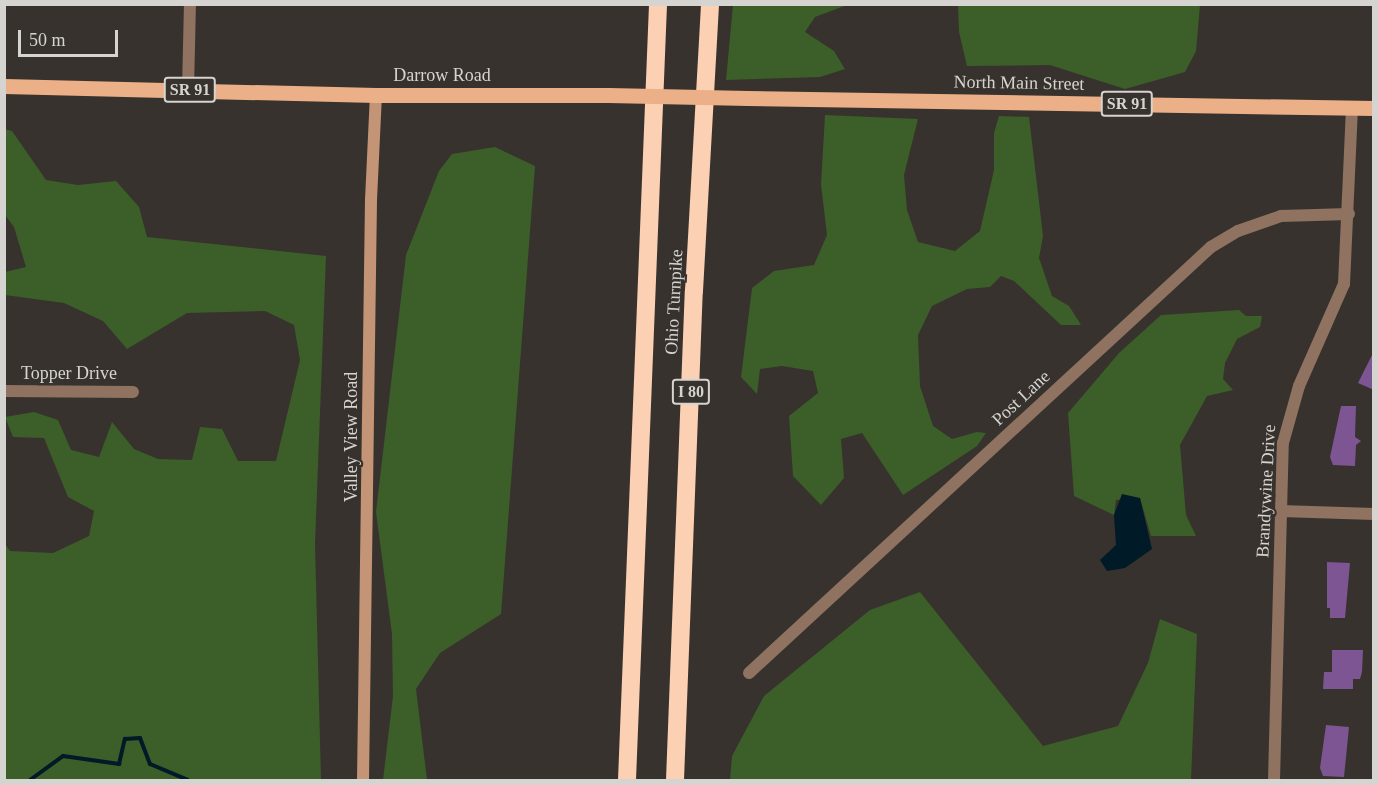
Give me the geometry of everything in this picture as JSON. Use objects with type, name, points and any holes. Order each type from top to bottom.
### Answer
[{"type":"highway","name":"Ohio Turnpike","points":[[627,780],[658,4]]},
{"type":"highway","name":"Ohio Turnpike","points":[[675,780],[710,4]]},
{"type":"main road","name":"Darrow Road","points":[[4,86],[880,101]]},
{"type":"main road","name":"Valley View Road","points":[[363,780],[371,200],[376,94]]},
{"type":"main road","name":"North Main Street","points":[[880,101],[1374,108]]},
{"type":"street","points":[[188,90],[190,4]]},
{"type":"street","name":"Brandywine Drive","points":[[1274,780],[1281,512],[1286,424],[1344,284],[1349,214],[1352,107]]},
{"type":"street","name":"Post Lane","points":[[749,673],[1211,248],[1238,231],[1281,216],[1349,214]]},
{"type":"street","name":"Topper Drive","points":[[4,391],[133,392]]},
{"type":"street","points":[[1281,512],[1374,514]]},
{"type":"green space","points":[[733,5],[847,5],[815,17],[805,32],[834,51],[845,69],[820,77],[726,80]]},
{"type":"green space","points":[[958,5],[1200,5],[1196,51],[1185,72],[1125,89],[1050,65],[967,66],[959,32]]},
{"type":"green space","points":[[825,115],[918,119],[904,175],[907,210],[918,242],[955,251],[980,231],[994,170],[994,133],[999,116],[1029,117],[1043,236],[1039,258],[1052,296],[1069,306],[1081,325],[1061,325],[1014,281],[1001,276],[990,287],[967,289],[932,306],[918,335],[920,386],[933,426],[952,439],[977,432],[986,433],[977,446],[903,495],[862,433],[841,439],[844,478],[821,505],[793,476],[789,416],[818,393],[813,371],[782,366],[760,369],[757,394],[741,377],[752,288],[774,271],[814,265],[827,235],[821,184]]},
{"type":"green space","points":[[5,129],[12,131],[46,180],[78,185],[116,181],[139,207],[147,237],[326,256],[315,544],[321,780],[5,780],[5,544],[10,551],[53,553],[89,536],[94,511],[68,497],[44,438],[13,437],[5,417],[34,412],[58,420],[71,450],[99,457],[112,422],[134,449],[158,459],[192,460],[200,427],[222,429],[238,461],[276,461],[300,360],[294,325],[265,311],[187,313],[127,349],[103,321],[64,303],[5,295],[5,272],[26,267],[14,227],[5,215]]},
{"type":"green space","points":[[495,147],[535,166],[501,614],[440,653],[416,689],[427,780],[383,780],[393,696],[392,634],[376,512],[406,255],[439,171],[452,154]]},
{"type":"green space","points":[[1239,310],[1246,316],[1262,316],[1260,327],[1237,339],[1225,363],[1223,379],[1233,390],[1207,396],[1180,445],[1186,515],[1196,536],[1151,536],[1140,498],[1116,500],[1114,515],[1074,496],[1068,413],[1119,353],[1161,315]]},
{"type":"green space","points":[[920,592],[1043,746],[1118,726],[1148,663],[1160,619],[1197,634],[1191,780],[730,780],[732,756],[764,696],[870,610]]},
{"type":"water","points":[[1122,494],[1140,498],[1152,549],[1125,568],[1107,571],[1100,560],[1116,545],[1114,515]]},
{"type":"building","points":[[1374,351],[1374,390],[1358,383]]},
{"type":"building","points":[[1341,406],[1356,406],[1355,437],[1361,441],[1356,445],[1355,466],[1333,465],[1330,457]]},
{"type":"building","points":[[1327,562],[1350,563],[1345,618],[1330,618],[1330,608],[1327,608]]},
{"type":"building","points":[[1332,650],[1363,650],[1362,672],[1360,679],[1353,679],[1353,689],[1323,689],[1324,672],[1332,672]]},
{"type":"building","points":[[1326,725],[1349,727],[1344,777],[1323,776],[1320,768]]},
{"type":"waterway","points":[[30,780],[63,756],[119,764],[125,739],[140,738],[150,764],[188,780]]}]
